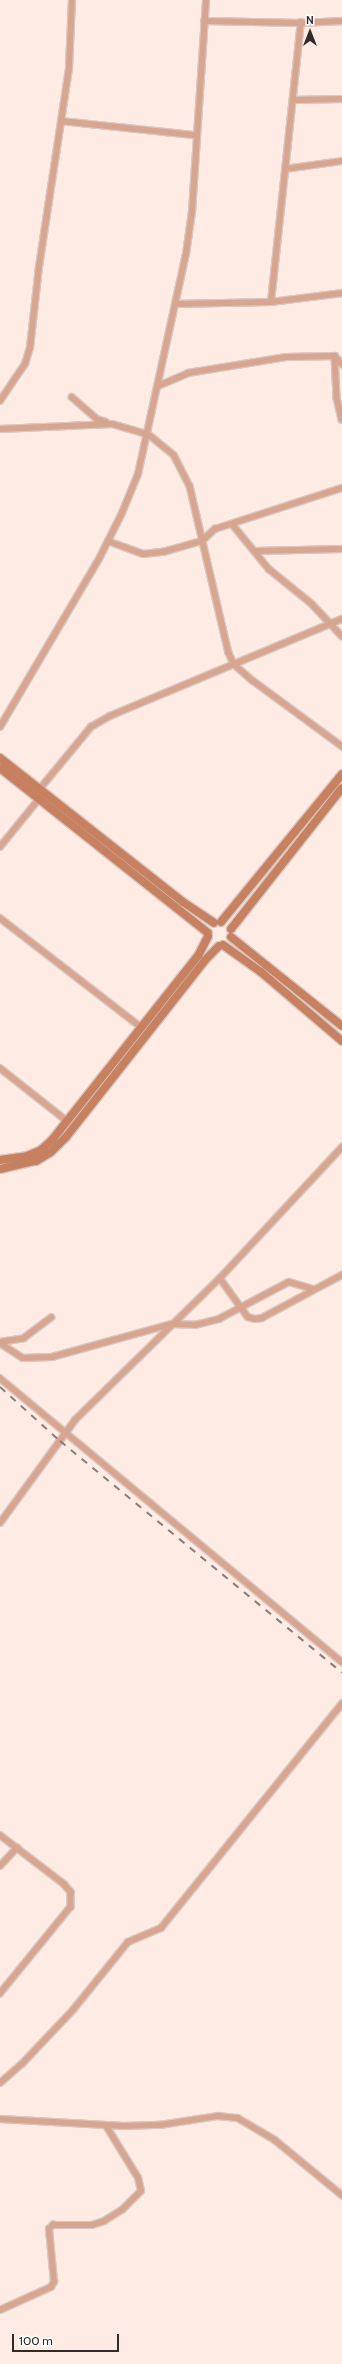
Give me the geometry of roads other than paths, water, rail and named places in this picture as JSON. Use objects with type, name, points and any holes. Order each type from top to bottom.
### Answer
[{"type":"street","points":[[0,401],[24,364],[30,348],[39,268],[69,68],[72,0]]},
{"type":"street","points":[[0,727],[108,541],[138,474],[148,434],[191,220],[195,135],[206,0]]},
{"type":"street","points":[[204,21],[301,24],[342,22]]},
{"type":"street","points":[[271,302],[301,24]]},
{"type":"street","points":[[293,100],[342,100]]},
{"type":"street","points":[[61,121],[195,135]]},
{"type":"street","points":[[286,169],[342,161]]},
{"type":"street","points":[[175,304],[271,302],[342,293]]},
{"type":"street","points":[[158,386],[188,373],[237,364],[286,358],[335,356]]},
{"type":"street","points":[[335,356],[342,364]]},
{"type":"street","points":[[335,356],[337,398],[342,419]]},
{"type":"street","points":[[72,397],[97,419],[148,434],[174,455],[182,467],[190,486],[229,653],[234,664],[252,680],[342,746]]},
{"type":"street","points":[[0,429],[112,424]]},
{"type":"street","points":[[108,541],[143,554],[164,552],[202,541],[215,530],[342,488]]},
{"type":"street","points":[[233,525],[270,569],[312,604],[342,636]]},
{"type":"street","points":[[255,551],[342,549]]},
{"type":"street","points":[[39,790],[91,727],[234,664],[342,619]]},
{"type":"street","points":[[0,758],[183,902],[218,923],[231,933],[342,1026]]},
{"type":"street","points":[[0,768],[208,935],[212,943],[221,945],[261,972],[342,1041]]},
{"type":"street","points":[[0,1160],[27,1156],[41,1150],[67,1121],[198,956],[208,935],[342,774]]},
{"type":"street","points":[[0,1169],[36,1161],[61,1142],[206,958],[221,945],[231,933],[342,788]]},
{"type":"street","points":[[0,846],[39,798]]},
{"type":"street","points":[[0,918],[141,1027]]},
{"type":"street","points":[[0,1068],[67,1121]]},
{"type":"street","points":[[0,1523],[66,1432],[172,1324],[220,1278],[342,1147]]},
{"type":"street","points":[[220,1278],[248,1317],[262,1318],[313,1289],[342,1275]]},
{"type":"street","points":[[0,1343],[23,1358],[52,1357],[172,1324],[195,1325],[210,1322],[242,1308],[289,1282],[313,1289]]},
{"type":"street","points":[[0,1343],[24,1338],[51,1318]]},
{"type":"street","points":[[0,1378],[342,1662]]},
{"type":"street","points":[[0,2083],[22,2064],[73,2010],[128,1942],[161,1928],[342,1704]]},
{"type":"street","points":[[0,1835],[64,1884],[71,1892],[71,1907],[0,1994]]},
{"type":"street","points":[[0,1866],[17,1848]]},
{"type":"street","points":[[0,2119],[106,2126],[160,2125],[227,2116],[238,2118],[275,2140],[342,2195]]},
{"type":"street","points":[[0,2310],[50,2286],[54,2282],[49,2228],[53,2225],[92,2225],[104,2221],[123,2209],[141,2191],[138,2178],[106,2126]]},
{"type":"railway","points":[[0,1387],[60,1441],[342,1673]]}]
